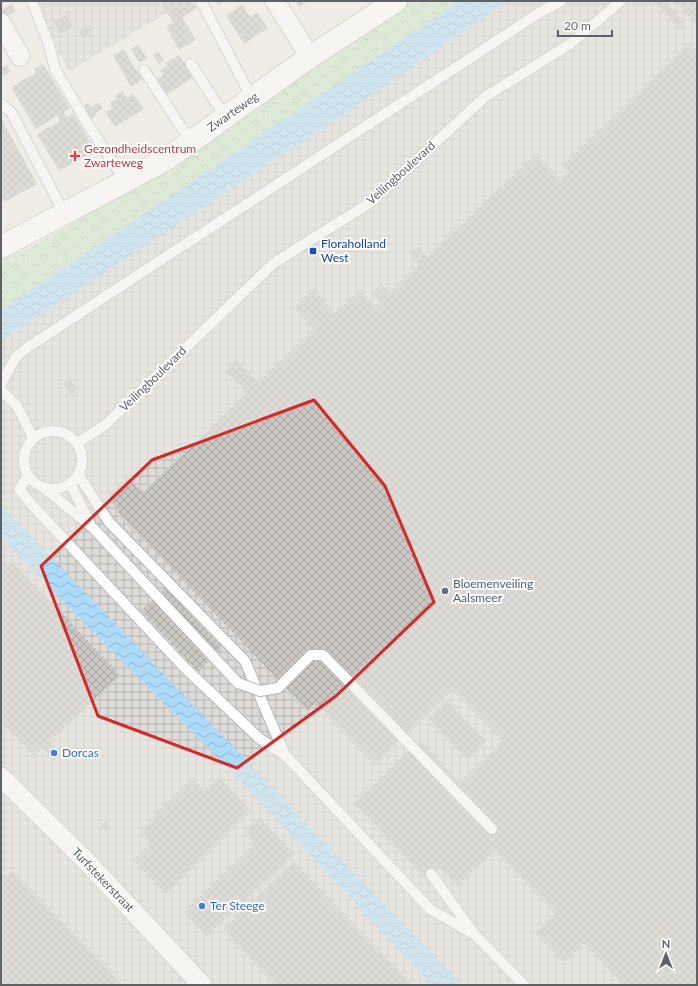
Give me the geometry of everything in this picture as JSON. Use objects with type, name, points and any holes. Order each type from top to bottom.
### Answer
[{"type":"street","points":[[275,1],[307,53]]},
{"type":"street","name":"Zwarteweg","points":[[1,247],[165,160],[254,97],[307,53],[396,1]]},
{"type":"street","points":[[1,23],[20,56]]},
{"type":"street","name":"Turfstekerstraat","points":[[1,777],[89,864],[202,985]]},
{"type":"lane","points":[[201,1],[246,87],[254,97]]},
{"type":"lane","points":[[1,384],[16,357],[28,347],[526,21],[561,1]]},
{"type":"lane","name":"Veilingboulevard","points":[[77,443],[104,426],[274,263],[371,202],[485,97],[570,44],[619,1]]},
{"type":"lane","points":[[34,2],[49,45],[55,69],[89,126],[125,181]]},
{"type":"lane","points":[[191,64],[218,106],[227,116]]},
{"type":"lane","points":[[144,70],[183,130],[192,140]]},
{"type":"lane","points":[[1,104],[11,112],[60,205]]},
{"type":"lane","points":[[1,390],[17,406],[33,438]]},
{"type":"lane","points":[[44,488],[61,488],[70,483],[78,474],[82,463],[81,454],[77,443],[66,434],[49,431],[33,438],[24,453],[25,470],[28,475],[33,482],[44,488],[93,528],[238,683],[260,691],[278,688],[311,655],[323,655],[492,829]]},
{"type":"lane","points":[[78,474],[109,522],[245,661],[285,755]]},
{"type":"lane","points":[[28,475],[19,489],[33,506],[184,667],[260,739],[285,755],[430,909],[476,935]]},
{"type":"lane","points":[[70,483],[93,528]]},
{"type":"lane","points":[[431,874],[476,935],[524,985]]},
{"type":"highlighted area","points":[[314,400],[385,486],[434,602],[336,696],[237,768],[98,716],[41,566],[152,460]]},
{"type":"shaded area","points":[[28,1],[187,1],[69,71]]},
{"type":"shaded area","points":[[435,1],[697,1],[697,985],[1,985],[1,272]]},
{"type":"green space","points":[[411,1],[459,1],[4,307],[3,290],[1,287],[1,259],[30,248],[81,218]]},
{"type":"green space","points":[[1,496],[13,516],[14,518],[1,506]]},
{"type":"water","points":[[459,1],[508,1],[345,114],[1,341],[1,309]]},
{"type":"water","points":[[1,506],[462,985],[432,985],[229,769],[1,538]]},
{"type":"building","points":[[160,1],[192,1],[197,8],[182,17],[196,40],[179,50],[166,26],[173,22]]},
{"type":"building","points":[[216,1],[224,1],[218,5]]},
{"type":"building","points":[[295,1],[309,1],[299,7]]},
{"type":"building","points":[[653,1],[665,1],[686,24],[680,29]]},
{"type":"building","points":[[674,1],[697,1],[697,25]]},
{"type":"building","points":[[12,4],[16,11],[2,19],[1,10]]},
{"type":"building","points":[[242,5],[250,17],[257,12],[268,28],[244,44],[226,15]]},
{"type":"building","points":[[66,15],[73,26],[61,34],[53,22]]},
{"type":"building","points":[[89,26],[92,32],[82,37],[79,32]]},
{"type":"building","name":"Bloemenveiling Aalsmeer","points":[[690,43],[697,50],[697,985],[618,985],[620,982],[619,980],[586,945],[583,944],[564,963],[535,933],[555,914],[495,850],[457,886],[439,867],[426,879],[354,803],[420,740],[459,782],[503,742],[453,690],[374,765],[315,703],[308,711],[118,512],[119,510],[111,502],[109,495],[127,476],[143,493],[247,393],[225,370],[236,359],[258,382],[314,329],[294,308],[313,289],[335,313],[360,290],[375,306],[380,301],[372,293],[381,284],[389,292],[419,265],[410,255],[418,247],[427,257],[536,154],[561,180],[569,172],[563,165]]},
{"type":"building","points":[[138,45],[147,58],[140,63],[131,49]]},
{"type":"building","points":[[123,49],[143,80],[131,87],[113,55]]},
{"type":"building","points":[[158,51],[164,60],[159,64],[153,55]]},
{"type":"building","points":[[179,55],[194,77],[166,95],[156,80],[163,75],[160,71],[167,66],[166,63]]},
{"type":"building","points":[[43,64],[70,108],[64,112],[67,117],[73,113],[95,150],[59,171],[37,134],[60,121],[57,116],[36,129],[11,87],[36,73],[34,69]]},
{"type":"building","points":[[7,65],[10,72],[1,77],[1,68]]},
{"type":"building","points":[[122,91],[127,98],[133,94],[144,109],[115,127],[105,112],[113,108],[110,103],[117,99],[115,96]]},
{"type":"building","points":[[99,102],[103,108],[95,113],[96,115],[91,119],[83,107],[88,103],[91,108]]},
{"type":"building","points":[[1,118],[37,184],[4,202],[1,196]]},
{"type":"building","points":[[70,379],[77,390],[71,395],[63,384]]},
{"type":"building","points":[[5,561],[8,564],[12,561],[120,675],[50,741],[61,754],[54,760],[43,748],[34,756],[1,722],[1,565]]},
{"type":"building","points":[[165,588],[222,647],[199,672],[141,611]]},
{"type":"building","points":[[448,701],[486,742],[467,760],[429,719]]},
{"type":"building","points":[[219,777],[251,811],[166,894],[133,860],[150,844],[140,833],[156,817],[154,815],[192,778],[205,791]]},
{"type":"building","points":[[259,818],[294,854],[207,936],[184,912],[254,844],[244,833]]},
{"type":"building","points":[[106,821],[110,826],[105,831],[101,826]]},
{"type":"building","points":[[294,862],[413,985],[275,985],[223,929]]},
{"type":"building","points":[[13,871],[123,985],[1,985],[1,873],[5,877]]},
{"type":"place","name":"Gezondheidscentrum Zwarteweg","points":[[75,156]]},
{"type":"place","name":"Floraholland West","points":[[313,251]]},
{"type":"place","name":"Bloemenveiling Aalsmeer","points":[[445,591]]},
{"type":"place","name":"Dorcas","points":[[54,753]]},
{"type":"place","name":"Ter Steege","points":[[202,906]]}]
